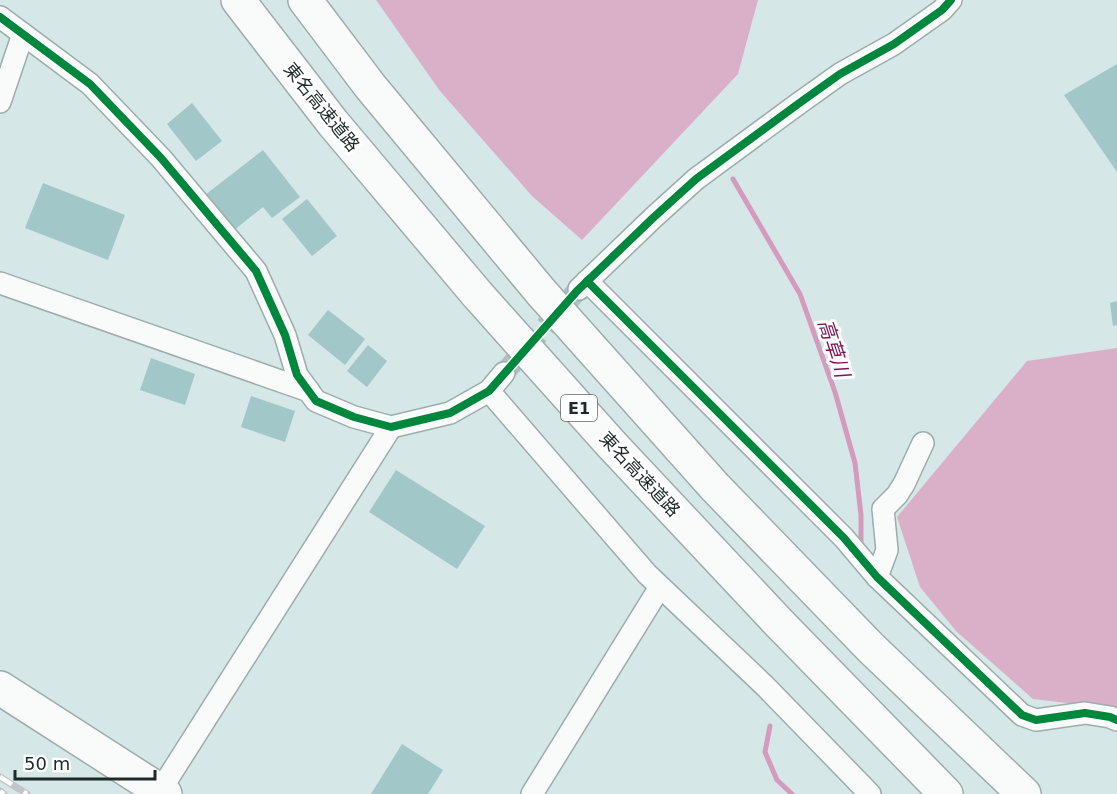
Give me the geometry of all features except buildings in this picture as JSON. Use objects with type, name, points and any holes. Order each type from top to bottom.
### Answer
[{"type":"highway","name":"東名高速道路","points":[[238,0],[333,123],[492,312],[612,445],[772,616],[946,794]]},
{"type":"highway","name":"E1","points":[[305,0],[370,86],[534,283],[715,487],[871,648],[1017,787]]},
{"type":"highway","points":[[0,688],[161,793]]},
{"type":"highway","points":[[0,716],[122,794]]},
{"type":"street","points":[[951,0],[942,10],[894,44],[840,74],[696,179],[582,286],[844,538],[877,577],[1022,715],[1036,720],[1085,713],[1117,720]]},
{"type":"street","points":[[0,17],[90,84],[161,159],[256,271],[285,335],[297,375],[316,401],[354,417],[391,427],[450,413],[489,391],[504,373]]},
{"type":"street","points":[[0,102],[22,34]]},
{"type":"street","points":[[0,283],[309,391]]},
{"type":"street","points":[[489,391],[660,587],[766,687],[870,794]]},
{"type":"street","points":[[161,793],[391,427]]},
{"type":"street","points":[[877,577],[887,550],[883,510],[904,484],[923,443]]},
{"type":"street","points":[[532,794],[660,587]]},
{"type":"shaded area","points":[[376,0],[758,0],[738,74],[582,240],[532,196],[440,91]]},
{"type":"shaded area","points":[[1117,348],[1117,709],[1033,699],[956,631],[920,587],[897,517],[1027,361]]},
{"type":"waterway","name":"高草川","points":[[733,179],[800,294],[835,392],[855,463],[861,515],[861,542]]},
{"type":"waterway","name":"高草川","points":[[770,726],[765,752],[777,780],[792,794]]},
{"type":"tunnel","points":[[504,373],[577,291]]},
{"type":"railway","points":[[0,777],[27,794]]},
{"type":"railway","points":[[0,791],[4,794]]},
{"type":"cycle path","points":[[0,17],[90,84],[161,158],[256,271],[285,335],[297,375],[316,401],[354,417],[391,427],[450,413],[489,391],[577,291],[696,179],[840,74],[894,44],[942,10],[951,0]]},
{"type":"cycle path","points":[[587,281],[844,538],[877,577],[1022,715],[1036,720],[1085,713],[1117,720]]}]
